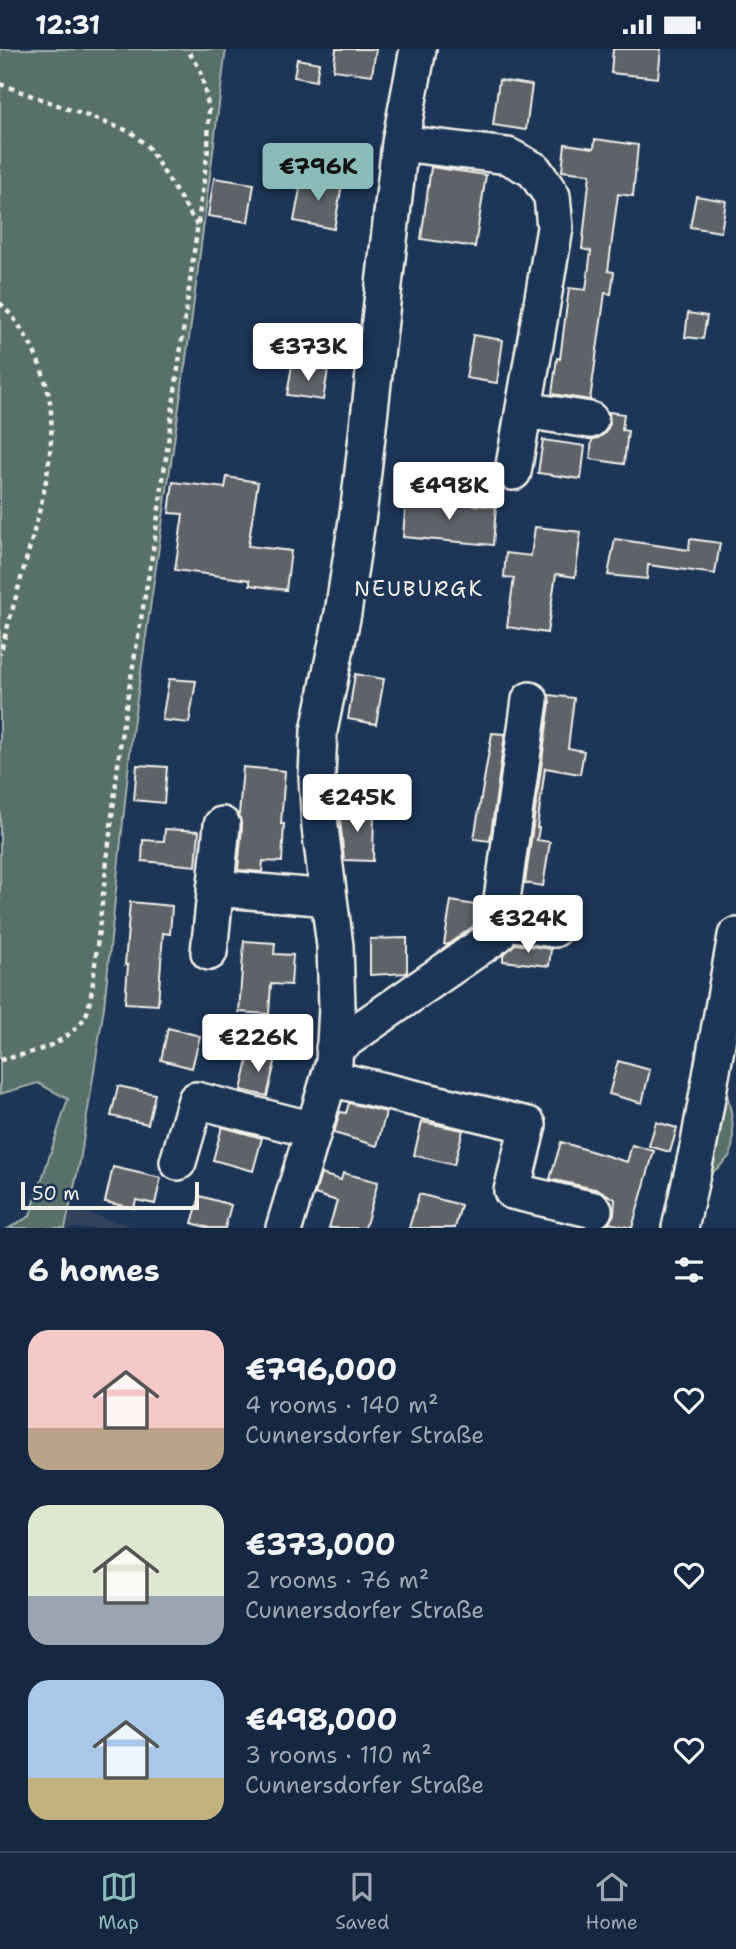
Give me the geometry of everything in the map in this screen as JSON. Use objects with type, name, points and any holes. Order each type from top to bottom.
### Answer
[{"type":"street","points":[[284,1228],[332,1063],[337,1007],[335,958],[318,801],[319,731],[343,613],[359,507],[400,143],[418,49]]},
{"type":"street","points":[[400,143],[508,156],[534,170],[552,196],[555,228],[513,473]]},
{"type":"street","points":[[524,410],[590,420]]},
{"type":"street","points":[[332,1063],[497,935],[530,700]]},
{"type":"street","points":[[209,952],[222,825]]},
{"type":"street","points":[[215,888],[329,898]]},
{"type":"street","points":[[499,921],[554,929]]},
{"type":"street","points":[[680,1228],[699,1143],[736,936]]},
{"type":"street","points":[[332,1063],[528,1125],[512,1191],[594,1210]]},
{"type":"street","points":[[178,1162],[197,1100],[313,1130]]},
{"type":"path","points":[[0,1060],[35,1052],[63,1040],[86,1016],[92,990],[122,730],[155,538],[208,149],[209,109],[200,69],[187,49]]},
{"type":"path","points":[[0,84],[131,132],[148,147],[197,226]]},
{"type":"path","points":[[0,303],[32,345],[51,412],[49,462],[42,499],[0,654]]},
{"type":"shaded area","points":[[69,1208],[138,1228],[65,1228]]},
{"type":"green space","points":[[0,49],[226,49],[191,324],[132,733],[104,1007],[80,1161],[65,1228],[9,1228],[30,1216],[68,1099],[38,1083],[0,1094]]},
{"type":"green space","points":[[723,1080],[732,1117],[731,1154],[707,1177]]},
{"type":"building","points":[[336,49],[376,49],[372,75],[333,70]]},
{"type":"building","points":[[613,49],[661,49],[658,78],[611,73]]},
{"type":"building","points":[[297,59],[319,63],[316,81],[294,77]]},
{"type":"building","points":[[499,80],[532,85],[526,130],[493,125]]},
{"type":"building","points":[[595,139],[638,145],[633,196],[618,194],[608,271],[614,272],[611,294],[605,293],[590,400],[552,394],[557,358],[560,359],[569,288],[586,290],[591,251],[582,249],[590,174],[562,171],[565,144],[594,148]]},
{"type":"building","points":[[431,167],[486,175],[475,247],[421,239]]},
{"type":"building","points":[[214,178],[254,184],[248,222],[208,216]]},
{"type":"building","points":[[302,178],[342,185],[334,229],[294,221]]},
{"type":"building","points":[[696,196],[726,201],[721,232],[690,227]]},
{"type":"building","points":[[688,313],[707,316],[703,339],[685,337]]},
{"type":"building","points":[[473,335],[503,340],[497,383],[466,378]]},
{"type":"building","points":[[292,365],[328,370],[323,400],[287,395]]},
{"type":"building","points":[[609,412],[624,414],[622,430],[628,431],[624,464],[590,459],[592,439],[605,433],[610,424]]},
{"type":"building","points":[[543,440],[585,446],[581,479],[538,473]]},
{"type":"building","points":[[227,477],[258,482],[248,546],[291,551],[286,590],[250,585],[250,580],[175,570],[183,514],[169,513],[173,482],[225,488]]},
{"type":"building","points":[[406,498],[496,507],[493,545],[403,537]]},
{"type":"building","points":[[535,527],[581,532],[575,577],[556,574],[547,633],[507,627],[514,578],[504,577],[506,553],[531,556]]},
{"type":"building","points":[[615,539],[689,550],[690,539],[720,543],[715,574],[648,565],[647,579],[608,575]]},
{"type":"building","points":[[355,674],[384,679],[376,724],[348,719]]},
{"type":"building","points":[[169,679],[196,681],[189,723],[162,720]]},
{"type":"building","points":[[549,695],[574,698],[568,748],[584,751],[580,774],[545,768],[537,828],[537,840],[550,842],[543,886],[525,883]]},
{"type":"building","points":[[492,733],[505,734],[490,841],[474,839]]},
{"type":"building","points":[[137,765],[167,767],[164,803],[134,800]]},
{"type":"building","points":[[243,767],[285,771],[281,824],[284,824],[282,862],[263,861],[262,872],[238,870]]},
{"type":"building","points":[[339,808],[374,809],[373,861],[344,860]]},
{"type":"building","points":[[165,829],[199,831],[196,866],[142,861],[143,840],[164,841]]},
{"type":"building","points":[[451,901],[481,906],[478,923],[447,945],[444,944]]},
{"type":"building","points":[[130,902],[172,906],[170,934],[163,933],[158,1005],[125,1003]]},
{"type":"building","points":[[407,938],[407,973],[370,975],[370,939]]},
{"type":"building","points":[[244,941],[275,943],[274,954],[293,955],[291,985],[271,984],[269,1014],[239,1012]]},
{"type":"building","points":[[515,944],[551,949],[549,966],[503,961],[503,955]]},
{"type":"building","points":[[168,1028],[200,1036],[192,1068],[161,1060]]},
{"type":"building","points":[[211,1030],[241,1035],[238,1055],[207,1049]]},
{"type":"building","points":[[250,1052],[276,1058],[267,1096],[241,1090]]},
{"type":"building","points":[[618,1061],[650,1070],[642,1103],[609,1094]]},
{"type":"building","points":[[118,1086],[155,1094],[148,1124],[111,1116]]},
{"type":"building","points":[[349,1103],[386,1112],[377,1146],[334,1133],[340,1112],[346,1113]]},
{"type":"building","points":[[422,1122],[463,1130],[454,1165],[414,1155]]},
{"type":"building","points":[[656,1122],[677,1128],[670,1152],[649,1146]]},
{"type":"building","points":[[222,1127],[262,1138],[253,1171],[213,1160]]},
{"type":"building","points":[[561,1142],[627,1162],[632,1145],[654,1151],[632,1228],[609,1223],[614,1214],[615,1199],[599,1190],[550,1179]]},
{"type":"building","points":[[113,1167],[161,1178],[155,1204],[136,1200],[134,1208],[105,1202]]},
{"type":"building","points":[[343,1173],[378,1182],[365,1228],[329,1228],[337,1201],[315,1194],[321,1174],[341,1180]]},
{"type":"building","points":[[419,1194],[461,1205],[455,1228],[409,1228]]},
{"type":"building","points":[[200,1196],[231,1205],[225,1228],[209,1228],[192,1223]]},
{"type":"district","name":"NEUBURGK","points":[[419,589]]}]
